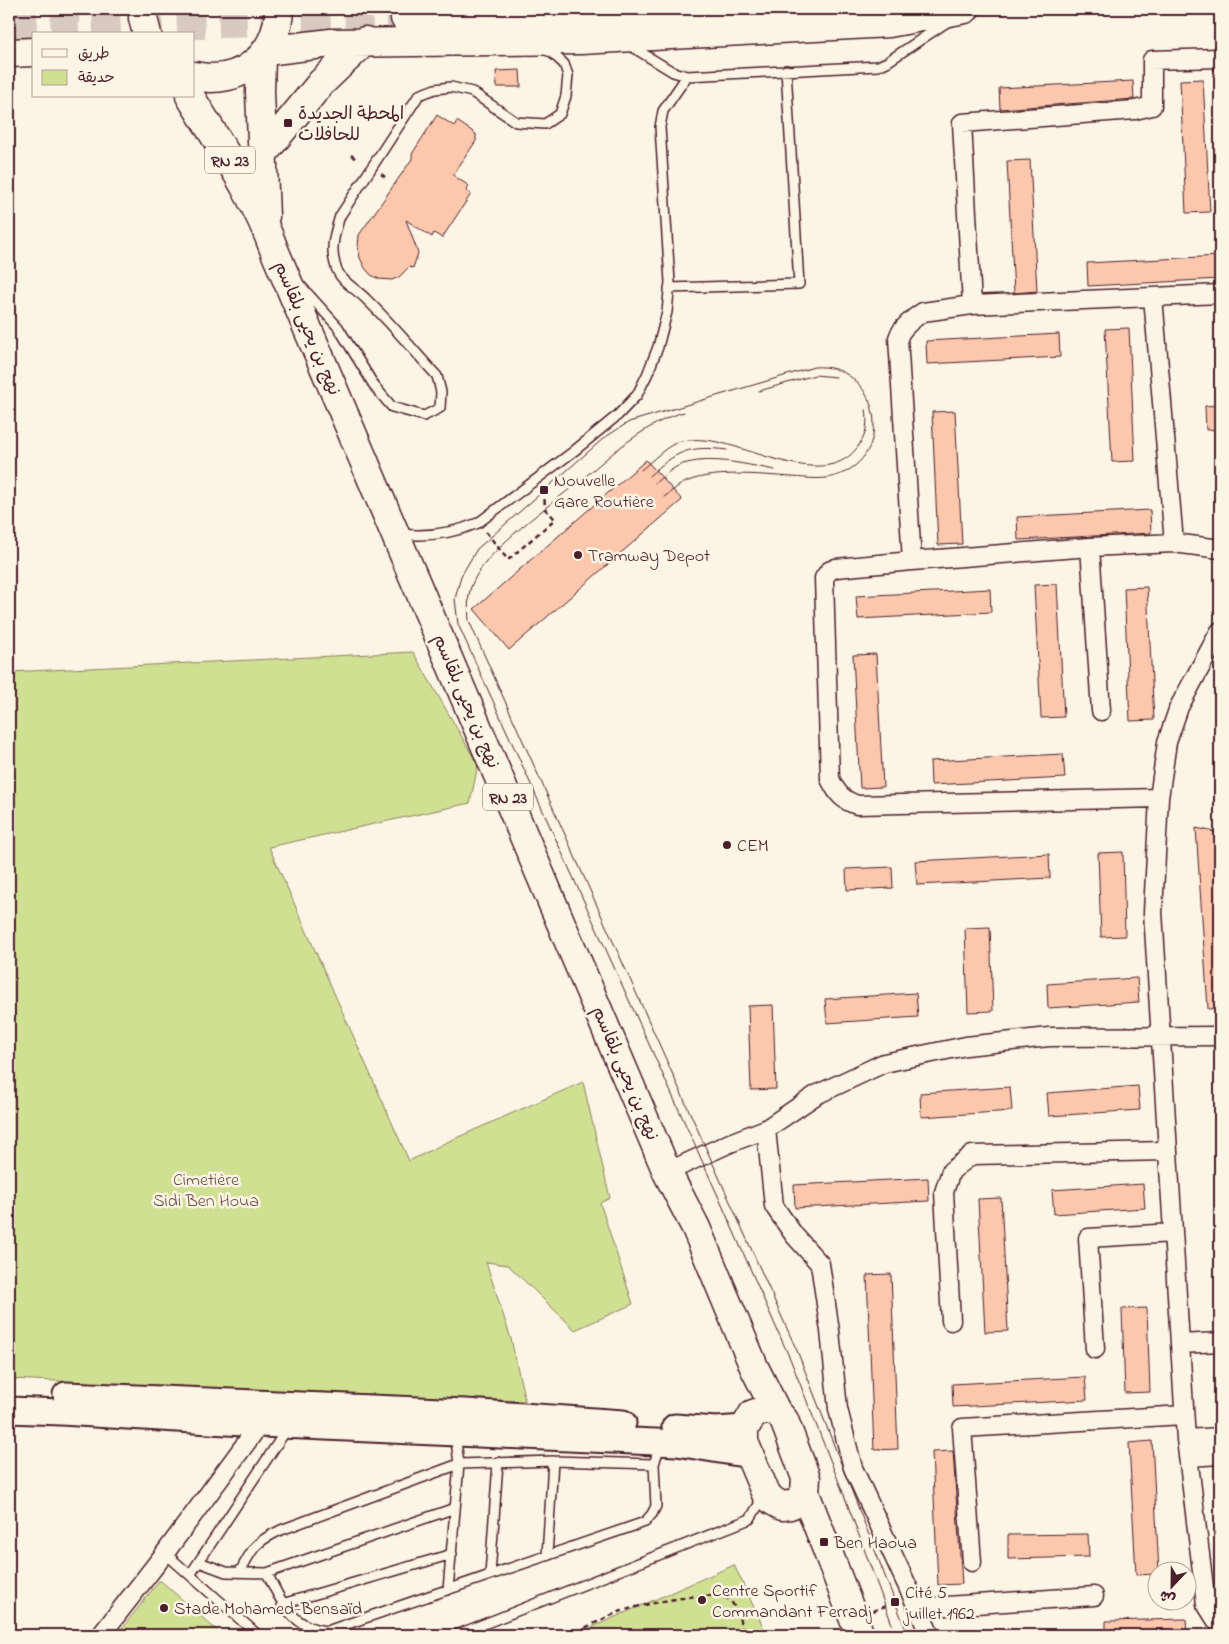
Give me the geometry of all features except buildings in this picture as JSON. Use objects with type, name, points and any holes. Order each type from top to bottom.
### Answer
[{"type":"main road","points":[[143,9],[146,32]]},
{"type":"main road","points":[[195,76],[221,78],[229,76],[244,70],[263,55],[273,39],[278,25],[279,9]]},
{"type":"main road","points":[[405,18],[935,9]]},
{"type":"main road","points":[[263,55],[331,43],[365,41],[581,40],[888,23],[966,9]]},
{"type":"main road","points":[[262,155],[321,83],[365,41]]},
{"type":"main road","points":[[9,53],[32,52]]},
{"type":"main road","name":"نهج بن يحيى بلقاسم","points":[[263,55],[260,92],[266,225]]},
{"type":"main road","name":"نهج بن يحيى بلقاسم","points":[[191,98],[232,163],[266,225],[282,268],[668,1172],[696,1228],[754,1367],[758,1418]]},
{"type":"main road","points":[[9,1393],[263,1414]]},
{"type":"main road","points":[[9,1410],[292,1415],[466,1412],[716,1430],[758,1418],[784,1420],[806,1478],[784,1498]]},
{"type":"main road","points":[[292,1415],[658,1453],[700,1446],[750,1455]]},
{"type":"main road","points":[[758,1418],[744,1442],[750,1455],[784,1498],[818,1528],[865,1624]]},
{"type":"street","points":[[972,306],[962,123],[1135,110],[1152,106],[1152,60],[1219,58],[1220,62]]},
{"type":"street","points":[[912,561],[898,338],[899,333],[923,312],[972,306],[1220,294]]},
{"type":"street","points":[[1153,297],[1174,543]]},
{"type":"street","points":[[1159,798],[857,805],[846,801],[835,789],[830,779],[824,578],[828,572],[836,568],[1090,547],[1174,543],[1220,549]]},
{"type":"street","points":[[1090,547],[1101,711]]},
{"type":"street","points":[[1220,631],[1179,707],[1167,742],[1159,798],[1153,912],[1186,1439],[1206,1604],[1220,1626]]},
{"type":"street","points":[[668,1172],[730,1142],[766,1129],[816,1095],[884,1063],[966,1046],[1049,1037],[1220,1036]]},
{"type":"street","points":[[766,1129],[774,1206],[794,1235],[820,1264],[830,1331],[838,1410],[853,1468],[930,1635]]},
{"type":"street","points":[[951,1321],[944,1192],[951,1171],[972,1156],[1168,1151]]},
{"type":"street","points":[[1094,1349],[1088,1238],[1173,1233]]},
{"type":"street","points":[[1180,1344],[1220,1342]]},
{"type":"street","points":[[101,1635],[165,1553],[263,1414]]},
{"type":"street","points":[[972,1562],[962,1428],[1184,1415]]},
{"type":"street","points":[[1186,1439],[1220,1437]]},
{"type":"street","points":[[1188,1457],[1220,1455]]},
{"type":"street","points":[[917,1608],[1094,1596]]},
{"type":"lane","points":[[618,38],[673,72],[687,76],[878,66],[888,62],[966,9]]},
{"type":"lane","points":[[282,268],[310,295],[338,327],[375,386],[392,407],[424,416],[440,408],[441,392],[437,376],[366,298],[346,283],[335,266],[332,252],[334,236],[340,216],[419,95],[435,89],[451,87],[472,92],[516,122],[545,124],[560,114],[566,96],[568,75],[564,64],[552,52],[517,40]]},
{"type":"lane","points":[[669,288],[799,284],[786,70]]},
{"type":"lane","points":[[396,534],[433,536],[478,523],[574,452],[618,415],[637,395],[658,347],[667,312],[669,288],[660,127],[663,111],[687,76]]},
{"type":"lane","points":[[190,1575],[292,1415]]},
{"type":"lane","points":[[448,1431],[456,1440],[459,1464],[448,1590]]},
{"type":"lane","points":[[240,1572],[250,1551],[260,1540],[281,1530],[459,1464],[554,1461],[658,1453],[656,1506],[645,1522],[327,1631],[314,1630],[302,1625],[282,1604],[267,1573]]},
{"type":"lane","points":[[547,1556],[554,1461]]},
{"type":"lane","points":[[490,1576],[498,1462]]},
{"type":"lane","points":[[456,1635],[750,1519],[784,1498]]},
{"type":"lane","points":[[199,1562],[226,1572],[267,1573],[455,1508]]},
{"type":"lane","points":[[165,1553],[258,1635]]},
{"type":"lane","points":[[282,1604],[452,1554]]},
{"type":"path","points":[[351,155],[358,160]]},
{"type":"path","points":[[378,173],[388,179]]},
{"type":"path","points":[[478,523],[508,560],[555,518],[545,509],[544,490]]},
{"type":"path","points":[[569,1635],[621,1612],[667,1601],[713,1595],[726,1599],[734,1606],[744,1635]]},
{"type":"path","points":[[865,1624],[884,1606]]},
{"type":"green space","name":"Cimetière Sidi Ben Houa","points":[[413,652],[478,765],[470,803],[269,847],[409,1161],[447,1142],[583,1082],[610,1198],[600,1203],[633,1304],[575,1330],[508,1265],[486,1262],[511,1339],[525,1401],[9,1379],[9,672]]},
{"type":"green space","name":"Centre Sportif Commandant Ferradj","points":[[734,1565],[767,1635],[574,1635]]},
{"type":"green space","name":"Stade Mohamed-Bensaïd","points":[[159,1581],[161,1581],[222,1635],[117,1635]]},
{"type":"tunnel","points":[[9,13],[89,9]]},
{"type":"tunnel","points":[[46,32],[405,18]]},
{"type":"tunnel","points":[[9,34],[32,33]]},
{"type":"tram line","points":[[664,497],[682,484],[706,476],[751,474],[829,478],[841,474],[859,462],[870,446],[874,428],[872,410],[865,392],[852,378],[835,369],[814,367],[629,422],[604,438],[477,549],[461,576],[455,599],[458,624],[791,1361],[844,1495],[896,1635]]},
{"type":"tram line","points":[[759,391],[815,375],[836,377]]},
{"type":"tram line","points":[[641,470],[676,443],[695,440],[722,443],[786,462],[807,466],[827,465],[845,459],[859,445],[864,437],[866,428],[866,409]]},
{"type":"tram line","points":[[684,412],[658,423],[626,443],[506,541],[493,554],[474,580],[469,595],[469,621],[798,1353],[908,1635]]},
{"type":"tram line","points":[[649,476],[676,455],[684,452],[703,448],[727,450]]},
{"type":"tram line","points":[[655,483],[678,466],[698,461],[731,462],[775,470]]},
{"type":"place","name":"المحطة الجديدة للحافلات","points":[[288,123]]},
{"type":"place","name":"Nouvelle Gare Routière","points":[[544,490]]},
{"type":"place","name":"Tramway Depot","points":[[578,555]]},
{"type":"place","name":"CEM","points":[[727,845]]},
{"type":"place","name":"Ben Haoua","points":[[824,1542]]},
{"type":"place","name":"Centre Sportif Commandant Ferradj","points":[[702,1600]]},
{"type":"place","name":"Cité 5 juillet 1962","points":[[895,1602]]},
{"type":"place","name":"Stade Mohamed-Bensaïd","points":[[164,1608]]}]
